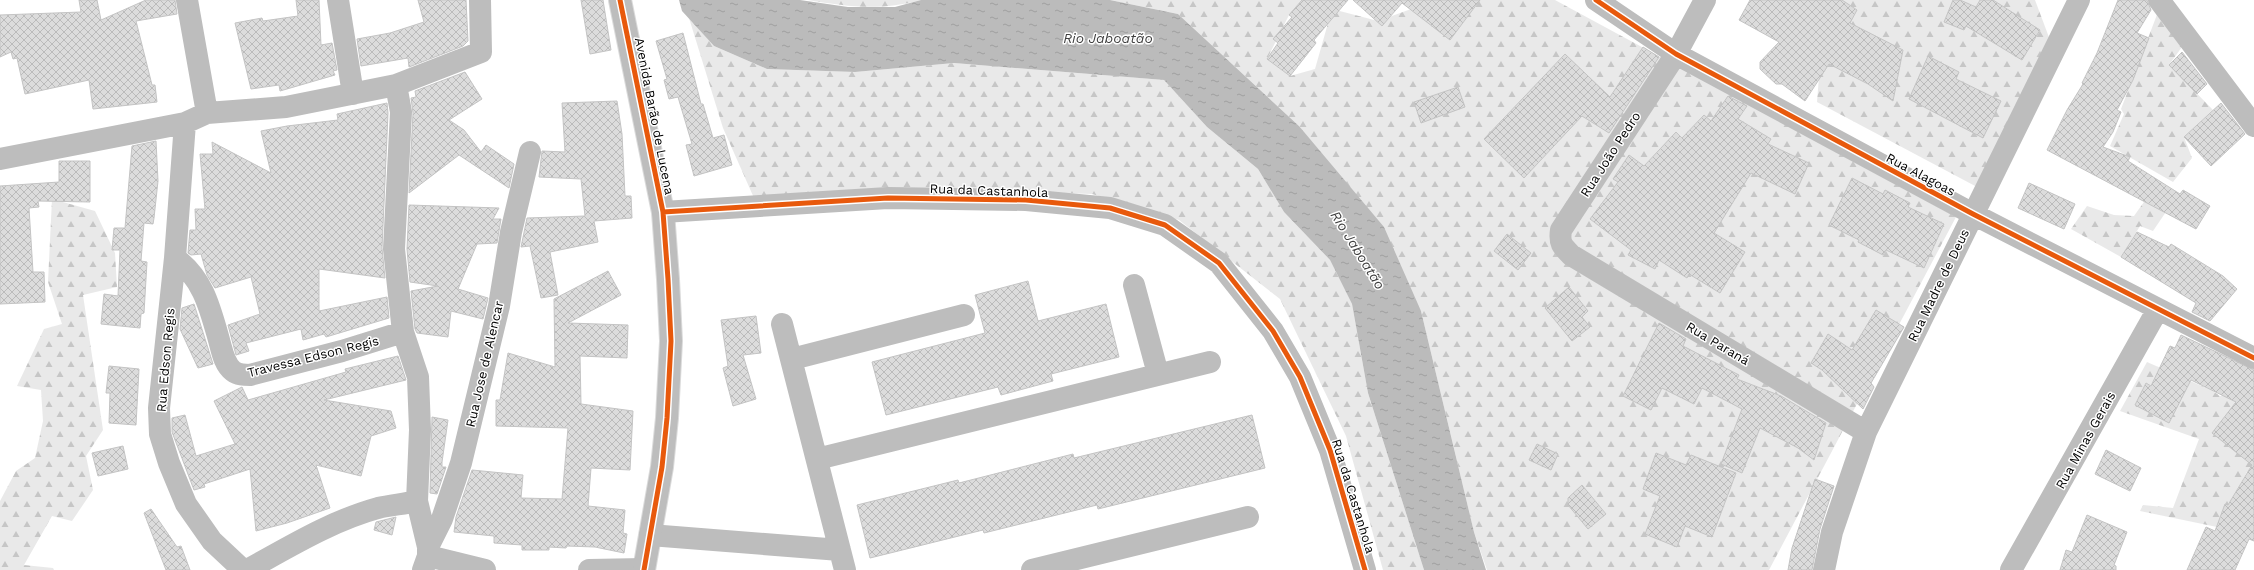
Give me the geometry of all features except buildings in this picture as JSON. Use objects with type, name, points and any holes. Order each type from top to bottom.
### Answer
[{"type":"street","points":[[187,0],[207,113]]},
{"type":"street","points":[[338,0],[353,94]]},
{"type":"street","points":[[0,159],[184,123],[207,113],[286,107],[396,85],[481,52],[480,0]]},
{"type":"street","name":"Avenida Barão de Lucena","points":[[620,0],[663,212],[671,341],[667,418],[662,467],[644,569]]},
{"type":"street","name":"Rua Alagoas","points":[[1596,0],[1676,54],[1973,214],[2254,358]]},
{"type":"street","name":"Rua João Pedro","points":[[1571,255],[1561,245],[1559,240],[1561,230],[1676,54],[1705,0]]},
{"type":"street","name":"Rua Madre de Deus","points":[[1824,570],[1832,532],[1866,432],[2079,0]]},
{"type":"street","points":[[2159,0],[2254,126]]},
{"type":"street","points":[[396,85],[401,112],[394,249],[403,332],[418,377],[420,430],[417,501],[426,551],[485,570]]},
{"type":"street","name":"Rua Edson Regis","points":[[184,123],[175,258],[159,408],[160,434],[168,463],[186,504],[212,541],[244,570]]},
{"type":"street","name":"Rua Jose de Alencar","points":[[426,551],[442,519],[460,463],[499,306],[511,232],[530,152]]},
{"type":"street","name":"Rua da Castanhola","points":[[663,212],[888,198],[1026,200],[1110,208],[1165,225],[1219,263],[1273,332],[1300,377],[1330,450],[1365,570]]},
{"type":"street","name":"Rua Paraná","points":[[1571,255],[1866,432]]},
{"type":"street","name":"Travessa Edson Regis","points":[[175,258],[188,267],[197,279],[211,311],[225,361],[233,371],[240,375],[250,375],[311,359],[403,332]]},
{"type":"street","points":[[1134,285],[1158,374]]},
{"type":"street","name":"Rua Minas Gerais","points":[[2011,570],[2158,308]]},
{"type":"street","points":[[792,359],[964,315]]},
{"type":"street","points":[[650,535],[842,560],[782,324]]},
{"type":"street","points":[[817,458],[1210,362]]},
{"type":"street","points":[[247,570],[308,536],[350,518],[378,508],[417,501]]},
{"type":"street","points":[[1032,570],[1248,517]]},
{"type":"street","points":[[589,570],[644,569]]},
{"type":"green space","points":[[808,0],[921,0],[892,6],[864,7]]},
{"type":"green space","points":[[1110,0],[1302,0],[1289,15],[1267,59],[1290,76],[1315,69],[1332,9],[1378,21],[1436,0],[1555,0],[1956,217],[1769,570],[1487,570],[1474,532],[1421,311],[1299,126],[1178,14]]},
{"type":"green space","points":[[1825,0],[2035,0],[2050,40],[1977,187],[1817,102]]},
{"type":"green space","points":[[2158,12],[2184,44],[2169,65],[2213,110],[2184,137],[2192,158],[2173,182],[2110,146],[2124,114],[2121,109]]},
{"type":"green space","points":[[689,18],[714,46],[767,69],[855,72],[954,63],[1164,80],[1207,127],[1258,169],[1284,212],[1330,260],[1352,304],[1368,393],[1424,570],[1383,570],[1346,436],[1280,299],[1179,220],[1092,194],[970,190],[754,198],[723,128]]},
{"type":"green space","points":[[2151,192],[2172,203],[2153,231],[2140,226],[2121,257],[2071,229],[2087,206],[2114,215],[2134,216]]},
{"type":"green space","points":[[52,199],[95,211],[115,253],[117,287],[83,295],[103,430],[86,456],[93,490],[72,521],[52,516],[24,565],[53,568],[54,570],[0,570],[0,501],[16,471],[35,458],[43,421],[41,390],[17,386],[44,329],[62,324],[48,282]]},
{"type":"green space","points":[[2147,362],[2213,391],[2220,396],[2254,389],[2254,471],[2247,472],[2217,527],[2140,511],[2143,505],[2173,508],[2199,439],[2120,411]]},
{"type":"water","name":"Rio Jaboatão","points":[[679,0],[800,0],[848,7],[895,7],[921,0],[1110,0],[1178,14],[1299,126],[1384,227],[1421,311],[1474,532],[1486,570],[1424,570],[1368,393],[1352,304],[1330,260],[1284,212],[1258,169],[1207,127],[1164,80],[954,63],[855,72],[767,69],[714,46],[682,11]]},
{"type":"cycle path","points":[[620,0],[663,212],[671,341],[667,418],[662,467],[644,570]]},
{"type":"cycle path","points":[[1596,0],[1676,54],[1973,214],[2254,358]]},
{"type":"cycle path","points":[[663,212],[888,198],[1026,200],[1110,208],[1165,225],[1219,263],[1273,331],[1300,377],[1330,450],[1365,570]]}]
